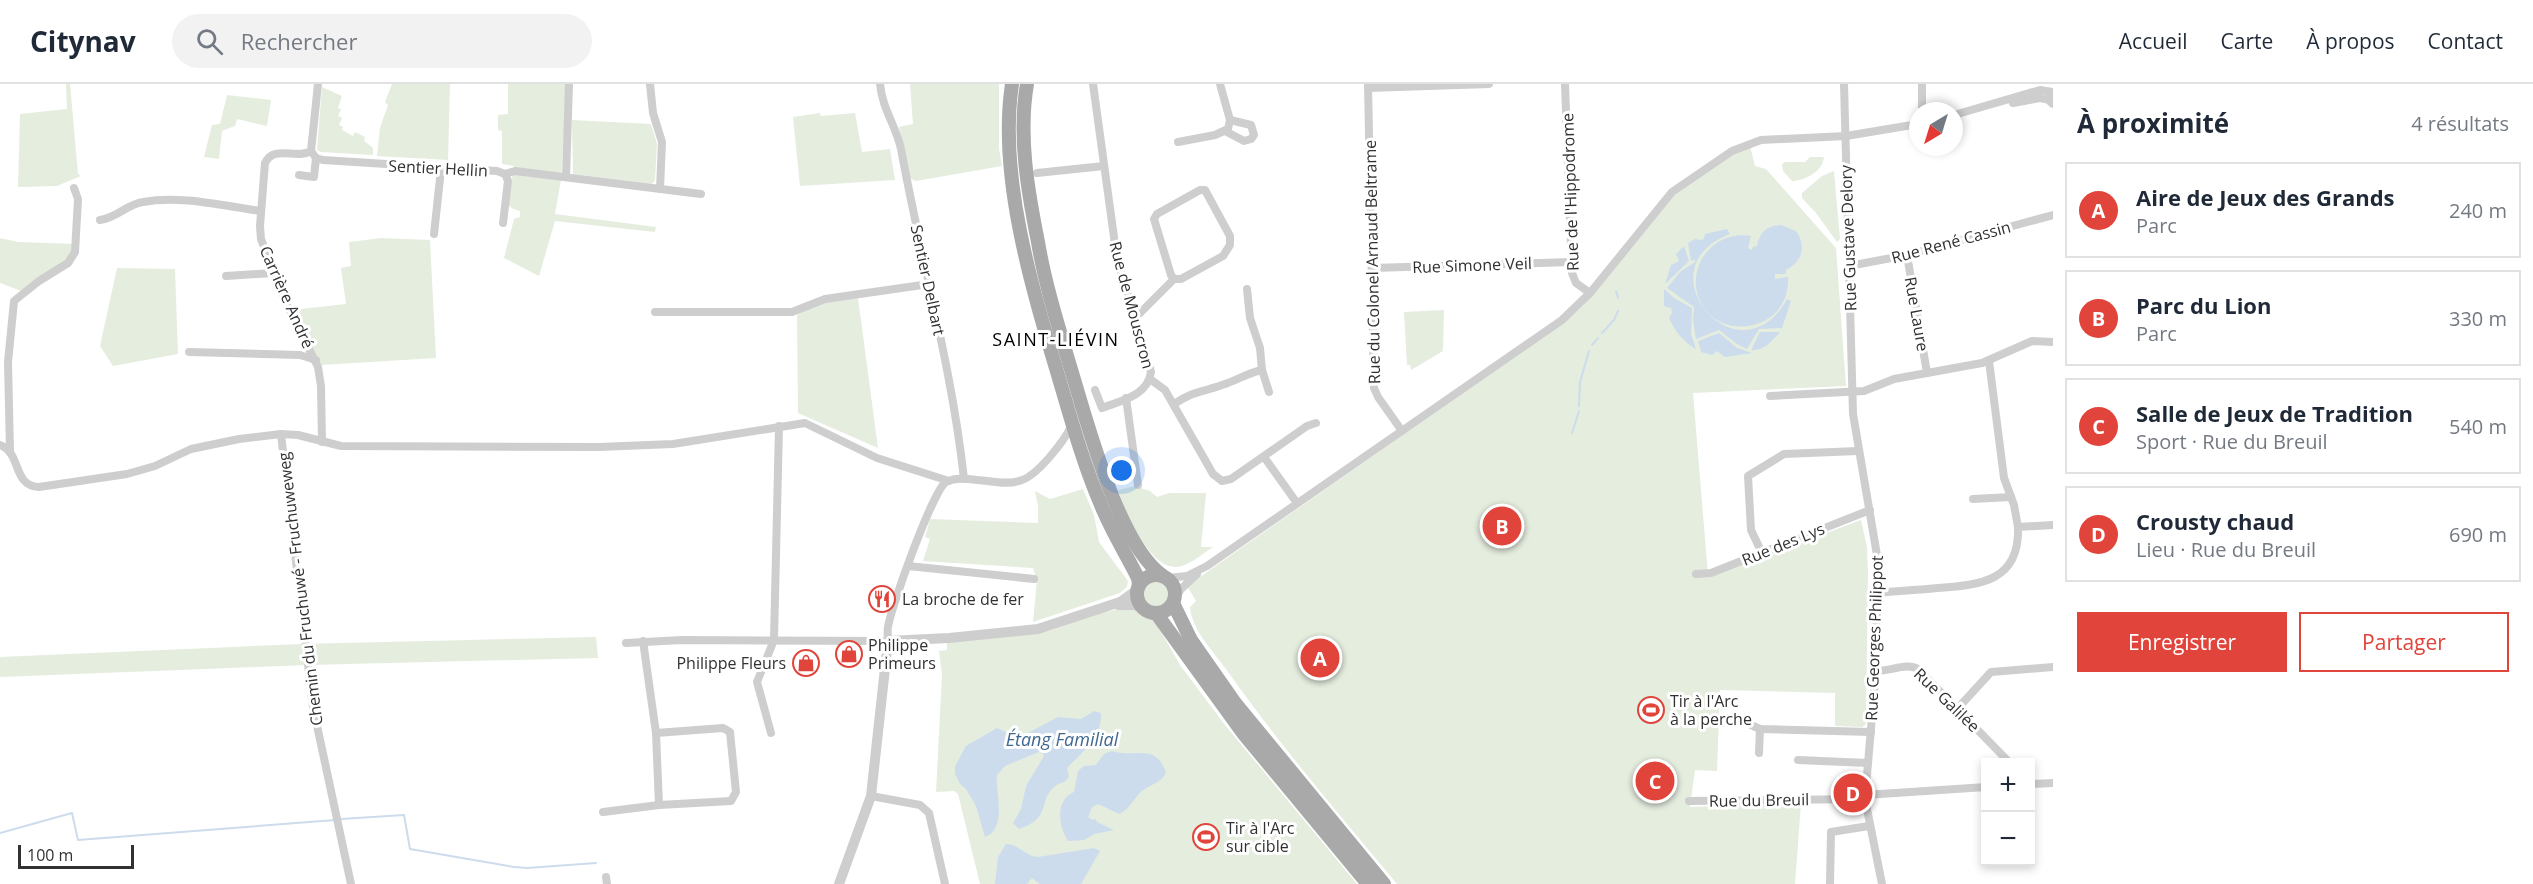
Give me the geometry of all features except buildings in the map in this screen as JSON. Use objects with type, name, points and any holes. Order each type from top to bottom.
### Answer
[{"type":"main road","points":[[1011,84],[1010,148],[1021,237],[1036,301],[1080,450],[1102,508],[1138,578],[1138,601],[1150,611],[1243,733],[1368,884]]},
{"type":"main road","points":[[1027,84],[1024,117],[1028,174],[1038,243],[1048,290],[1095,450],[1108,485],[1133,537],[1150,565],[1174,587],[1173,602],[1191,640],[1239,708],[1384,884]]},
{"type":"main road","points":[[1138,588],[1149,576],[1165,577]]},
{"type":"main road","points":[[1150,611],[1164,611],[1173,602]]},
{"type":"street","points":[[299,175],[314,177],[318,84]]},
{"type":"street","points":[[566,177],[569,84]]},
{"type":"street","points":[[651,84],[652,113],[662,142],[660,189]]},
{"type":"street","name":"Sentier Delbart","points":[[880,84],[883,102],[898,138],[929,284],[964,479]]},
{"type":"street","name":"Rue de Mouscron","points":[[1093,84],[1117,259],[1149,360],[1150,379],[1141,391],[1102,408],[1095,390]]},
{"type":"street","points":[[1178,142],[1225,131],[1229,126],[1230,120],[1220,84]]},
{"type":"street","points":[[1368,86],[1489,84]]},
{"type":"street","name":"Rue de l'Hippodrome","points":[[1565,84],[1571,262],[1574,280],[1590,293]]},
{"type":"street","name":"Rue Gustave Delory","points":[[1844,84],[1853,391]]},
{"type":"street","points":[[1922,84],[1922,102]]},
{"type":"street","name":"Rue du Colonel Arnaud Beltrame","points":[[1368,86],[1374,388],[1378,398],[1402,431]]},
{"type":"street","points":[[1963,113],[1991,105],[2052,98]]},
{"type":"street","points":[[1225,131],[1244,141],[1251,139],[1254,135],[1251,125],[1230,120]]},
{"type":"street","points":[[1173,602],[1184,586],[1207,566],[1571,313],[1590,293],[1665,199],[1681,184],[1720,157],[1748,143],[1761,140],[1846,136],[1909,126]]},
{"type":"street","name":"Carrière André","points":[[314,155],[276,153],[269,156],[265,163],[261,239],[290,311],[316,360],[321,380],[322,441]]},
{"type":"street","name":"Sentier Hellin","points":[[314,155],[358,166],[497,171],[505,174],[515,171],[701,194]]},
{"type":"street","points":[[1037,173],[1104,166]]},
{"type":"street","points":[[434,234],[441,169]]},
{"type":"street","points":[[503,223],[508,181],[505,174]]},
{"type":"street","points":[[74,188],[78,199],[75,252],[69,263],[39,280],[14,301],[8,362],[10,451],[22,480],[28,485],[39,486],[127,474],[155,466],[191,449],[239,439],[281,434],[298,435],[348,446],[656,445],[780,426],[809,424],[877,458],[949,481],[964,479],[1009,482],[1022,480],[1036,470],[1072,425]]},
{"type":"street","points":[[1135,318],[1174,279],[1181,279],[1215,261],[1229,249],[1230,236],[1205,190],[1200,190],[1157,214],[1154,219],[1164,255],[1174,279]]},
{"type":"street","points":[[100,220],[109,219],[130,205],[152,201],[171,200],[261,211]]},
{"type":"street","name":"Rue René Cassin","points":[[1849,266],[1907,255],[2053,215]]},
{"type":"street","name":"Rue Laure","points":[[1907,255],[1927,373]]},
{"type":"street","name":"Rue Simone Veil","points":[[1373,268],[1571,262]]},
{"type":"street","points":[[226,276],[273,273]]},
{"type":"street","points":[[654,312],[792,312],[825,299],[929,284]]},
{"type":"street","points":[[1247,289],[1250,318],[1260,348],[1262,370],[1269,392]]},
{"type":"street","points":[[1770,396],[1863,391],[1894,379],[1989,361],[2036,340],[2053,342]]},
{"type":"street","points":[[189,352],[300,355],[316,360]]},
{"type":"street","points":[[1877,593],[1974,585],[1988,581],[2013,561],[2018,547],[2019,527],[2004,478],[1989,361]]},
{"type":"street","points":[[1174,404],[1194,392],[1222,385],[1262,370]]},
{"type":"street","points":[[1150,379],[1162,386],[1218,479],[1230,480],[1307,426],[1316,423]]},
{"type":"street","name":"Rue Georges Philippot","points":[[1853,391],[1858,451],[1877,550],[1874,671],[1865,797],[1882,884]]},
{"type":"street","points":[[1126,398],[1138,485]]},
{"type":"street","points":[[771,733],[757,682],[774,640],[780,426]]},
{"type":"street","name":"Chemin du Fruchuwé - Fruchuweweg","points":[[281,434],[313,707],[351,884]]},
{"type":"street","points":[[0,445],[10,451]]},
{"type":"street","points":[[1055,449],[1068,446],[1080,450]]},
{"type":"street","points":[[1762,553],[1751,530],[1748,476],[1784,454],[1858,451]]},
{"type":"street","points":[[1264,457],[1297,503]]},
{"type":"street","points":[[839,884],[871,796],[888,627],[908,566],[936,495],[949,481]]},
{"type":"street","points":[[1973,499],[2011,497]]},
{"type":"street","name":"Rue des Lys","points":[[1696,574],[1711,573],[1870,510]]},
{"type":"street","points":[[2019,527],[2053,525]]},
{"type":"street","points":[[908,566],[1034,579]]},
{"type":"street","points":[[1165,577],[1187,576],[1207,566]]},
{"type":"street","points":[[626,643],[643,641],[888,640],[949,638],[1038,630],[1125,600],[1138,588]]},
{"type":"street","points":[[1103,609],[1130,605],[1150,611]]},
{"type":"street","points":[[643,641],[656,733],[659,805]]},
{"type":"street","name":"Rue Galilée","points":[[1874,671],[1914,667],[1958,708],[2005,758]]},
{"type":"street","points":[[1958,708],[1976,692],[1991,672],[2053,667]]},
{"type":"street","points":[[1751,725],[1760,729],[1871,732]]},
{"type":"street","points":[[603,812],[659,805],[731,801],[736,792],[730,732],[723,728],[656,733]]},
{"type":"street","points":[[1759,753],[1760,729]]},
{"type":"street","points":[[1798,760],[1868,763]]},
{"type":"street","points":[[2035,784],[2053,783]]},
{"type":"street","name":"Rue du Breuil","points":[[1689,801],[1865,797],[1981,787]]},
{"type":"street","points":[[871,796],[920,805],[929,813],[945,884]]},
{"type":"street","points":[[1830,884],[1831,832],[1869,826]]},
{"type":"shaded area","points":[[66,84],[70,84],[78,174],[81,176],[57,186],[18,187],[20,114],[67,109]]},
{"type":"shaded area","points":[[392,84],[450,84],[448,160],[377,156],[380,128],[388,105],[385,102]]},
{"type":"shaded area","points":[[508,84],[567,84],[561,180],[555,214],[656,227],[655,232],[555,221],[539,276],[504,258],[514,219],[520,217],[520,211],[508,205],[514,166],[502,164],[502,131],[498,130],[498,115],[508,114]]},
{"type":"shaded area","points":[[910,84],[999,84],[999,149],[1002,166],[916,181],[909,178],[899,127],[913,124]]},
{"type":"shaded area","points":[[322,87],[342,96],[338,108],[341,109],[338,116],[342,118],[339,125],[343,127],[342,130],[353,136],[355,132],[365,137],[364,141],[373,148],[373,155],[317,150]]},
{"type":"shaded area","points":[[227,95],[271,100],[267,126],[237,119],[235,126],[222,131],[219,159],[204,157],[212,125],[220,124]]},
{"type":"shaded area","points":[[820,113],[821,116],[855,113],[862,152],[890,149],[895,180],[800,186],[793,117]]},
{"type":"shaded area","points":[[572,120],[651,124],[657,144],[655,180],[652,184],[573,174]]},
{"type":"shaded area","points":[[1750,146],[1755,166],[1766,169],[1836,248],[1846,386],[1693,393],[1708,575],[1709,577],[1861,520],[1867,547],[1868,572],[1866,724],[1862,727],[1835,726],[1835,693],[1720,690],[1717,771],[1695,770],[1690,807],[1801,803],[1795,884],[1397,884],[1288,751],[1204,640],[1194,624],[1190,607],[1196,601],[1187,586],[1566,321],[1583,306],[1672,197],[1711,165]]},
{"type":"shaded area","points":[[1810,157],[1824,157],[1817,171],[1808,177],[1792,181],[1783,171],[1782,164],[1785,162],[1805,162]]},
{"type":"shaded area","points":[[1834,171],[1840,239],[1837,242],[1802,198],[1802,193],[1822,176]]},
{"type":"shaded area","points":[[0,238],[18,242],[76,244],[75,252],[24,292],[0,283]]},
{"type":"shaded area","points":[[381,238],[430,240],[436,358],[321,365],[291,310],[346,304],[341,268],[351,266],[349,242]]},
{"type":"shaded area","points":[[117,268],[175,269],[178,354],[113,366],[100,346]]},
{"type":"shaded area","points":[[858,298],[878,448],[798,413],[797,315],[814,304]]},
{"type":"shaded area","points":[[1444,310],[1443,351],[1411,370],[1410,365],[1407,365],[1404,312]]},
{"type":"shaded area","points":[[1135,486],[1150,491],[1157,497],[1169,493],[1206,493],[1201,547],[1213,547],[1190,563],[1175,567],[1165,565],[1156,558],[1132,524],[1118,490]]},
{"type":"shaded area","points":[[1083,489],[1094,515],[1099,542],[1128,581],[1127,587],[1120,593],[1033,622],[1037,580],[1033,568],[923,561],[930,539],[925,537],[930,519],[1038,523],[1035,491],[1050,499]]},
{"type":"shaded area","points":[[1156,579],[1166,583],[1170,593],[1166,603],[1156,607],[1146,603],[1142,593],[1146,583]]},
{"type":"shaded area","points":[[1124,608],[1136,610],[1155,621],[1180,665],[1225,725],[1357,884],[980,884],[958,794],[954,791],[936,792],[942,674],[939,651],[947,650],[947,642],[1049,631],[1096,614]]},
{"type":"shaded area","points":[[596,637],[598,658],[308,665],[0,677],[0,657],[301,644]]},
{"type":"water","points":[[1781,225],[1796,231],[1802,248],[1796,263],[1786,270],[1786,274],[1775,274],[1775,279],[1788,277],[1785,297],[1776,312],[1762,322],[1746,326],[1729,325],[1714,318],[1702,306],[1696,287],[1698,269],[1703,257],[1710,248],[1721,241],[1738,235],[1751,236],[1748,248],[1752,250],[1757,246],[1764,231],[1772,226]]},
{"type":"water","points":[[1727,229],[1730,234],[1704,250],[1694,271],[1696,293],[1707,312],[1724,325],[1745,330],[1767,322],[1787,299],[1791,301],[1782,328],[1759,329],[1747,349],[1719,330],[1696,339],[1693,320],[1694,307],[1667,288],[1680,272],[1695,262],[1695,260],[1691,261],[1688,243],[1695,239],[1703,240],[1705,234]]},
{"type":"water","points":[[1684,246],[1689,261],[1665,284],[1671,265],[1679,261],[1676,254]]},
{"type":"water","points":[[1664,289],[1674,298],[1692,308],[1691,334],[1696,349],[1683,340],[1671,323],[1669,318],[1672,313],[1671,308],[1664,306]]},
{"type":"water","points":[[1760,332],[1780,332],[1764,347],[1751,350]]},
{"type":"water","points":[[1719,333],[1737,348],[1752,353],[1725,357],[1717,351],[1712,355],[1701,352],[1698,341]]},
{"type":"water","name":"Étang Familial","points":[[1094,711],[1101,713],[1095,737],[1067,768],[1069,777],[1066,781],[1056,785],[1049,792],[1040,815],[1029,825],[1019,829],[1013,823],[1021,809],[1026,786],[1044,756],[1043,754],[1039,752],[1005,766],[997,775],[998,818],[992,832],[985,837],[976,806],[955,774],[955,766],[966,746],[997,728],[1010,734],[1009,743],[1058,717],[1081,719]]},
{"type":"water","name":"Étang Familial","points":[[1112,751],[1151,754],[1162,763],[1166,773],[1159,781],[1143,790],[1126,810],[1119,814],[1098,804],[1092,807],[1088,817],[1114,830],[1094,834],[1084,840],[1068,841],[1060,821],[1061,807],[1068,796],[1074,792],[1078,771],[1084,766],[1096,765],[1104,754]]},
{"type":"water","points":[[1006,844],[1038,857],[1094,848],[1100,851],[1081,884],[1040,884],[1032,878],[1027,884],[995,884],[998,857]]},
{"type":"waterway","points":[[1616,291],[1618,298]]},
{"type":"waterway","points":[[1602,333],[1614,320],[1618,311]]},
{"type":"waterway","points":[[1592,345],[1598,338]]},
{"type":"waterway","points":[[1579,406],[1580,382],[1589,351]]},
{"type":"waterway","points":[[1572,433],[1579,411]]},
{"type":"waterway","points":[[0,833],[72,813],[78,840],[335,820]]},
{"type":"waterway","points":[[341,819],[404,815],[410,849],[514,867],[596,863]]},
{"type":"place","name":"Parc du Lion","points":[[1502,526]]},
{"type":"place","name":"La broche de fer","points":[[882,599]]},
{"type":"place","name":"Philippe Primeurs","points":[[849,654]]},
{"type":"place","name":"Aire de Jeux des Grands","points":[[1320,658]]},
{"type":"place","name":"Philippe Fleurs","points":[[806,663]]},
{"type":"place","name":"Tir à l'Arc à la perche","points":[[1651,710]]},
{"type":"place","name":"Salle de Jeux de Tradition","points":[[1655,781]]},
{"type":"place","name":"Crousty chaud","points":[[1853,793]]},
{"type":"place","name":"Tir à l'Arc sur cible","points":[[1206,837]]},
{"type":"district","name":"SAINT-LIÉVIN","points":[[1056,340]]}]
